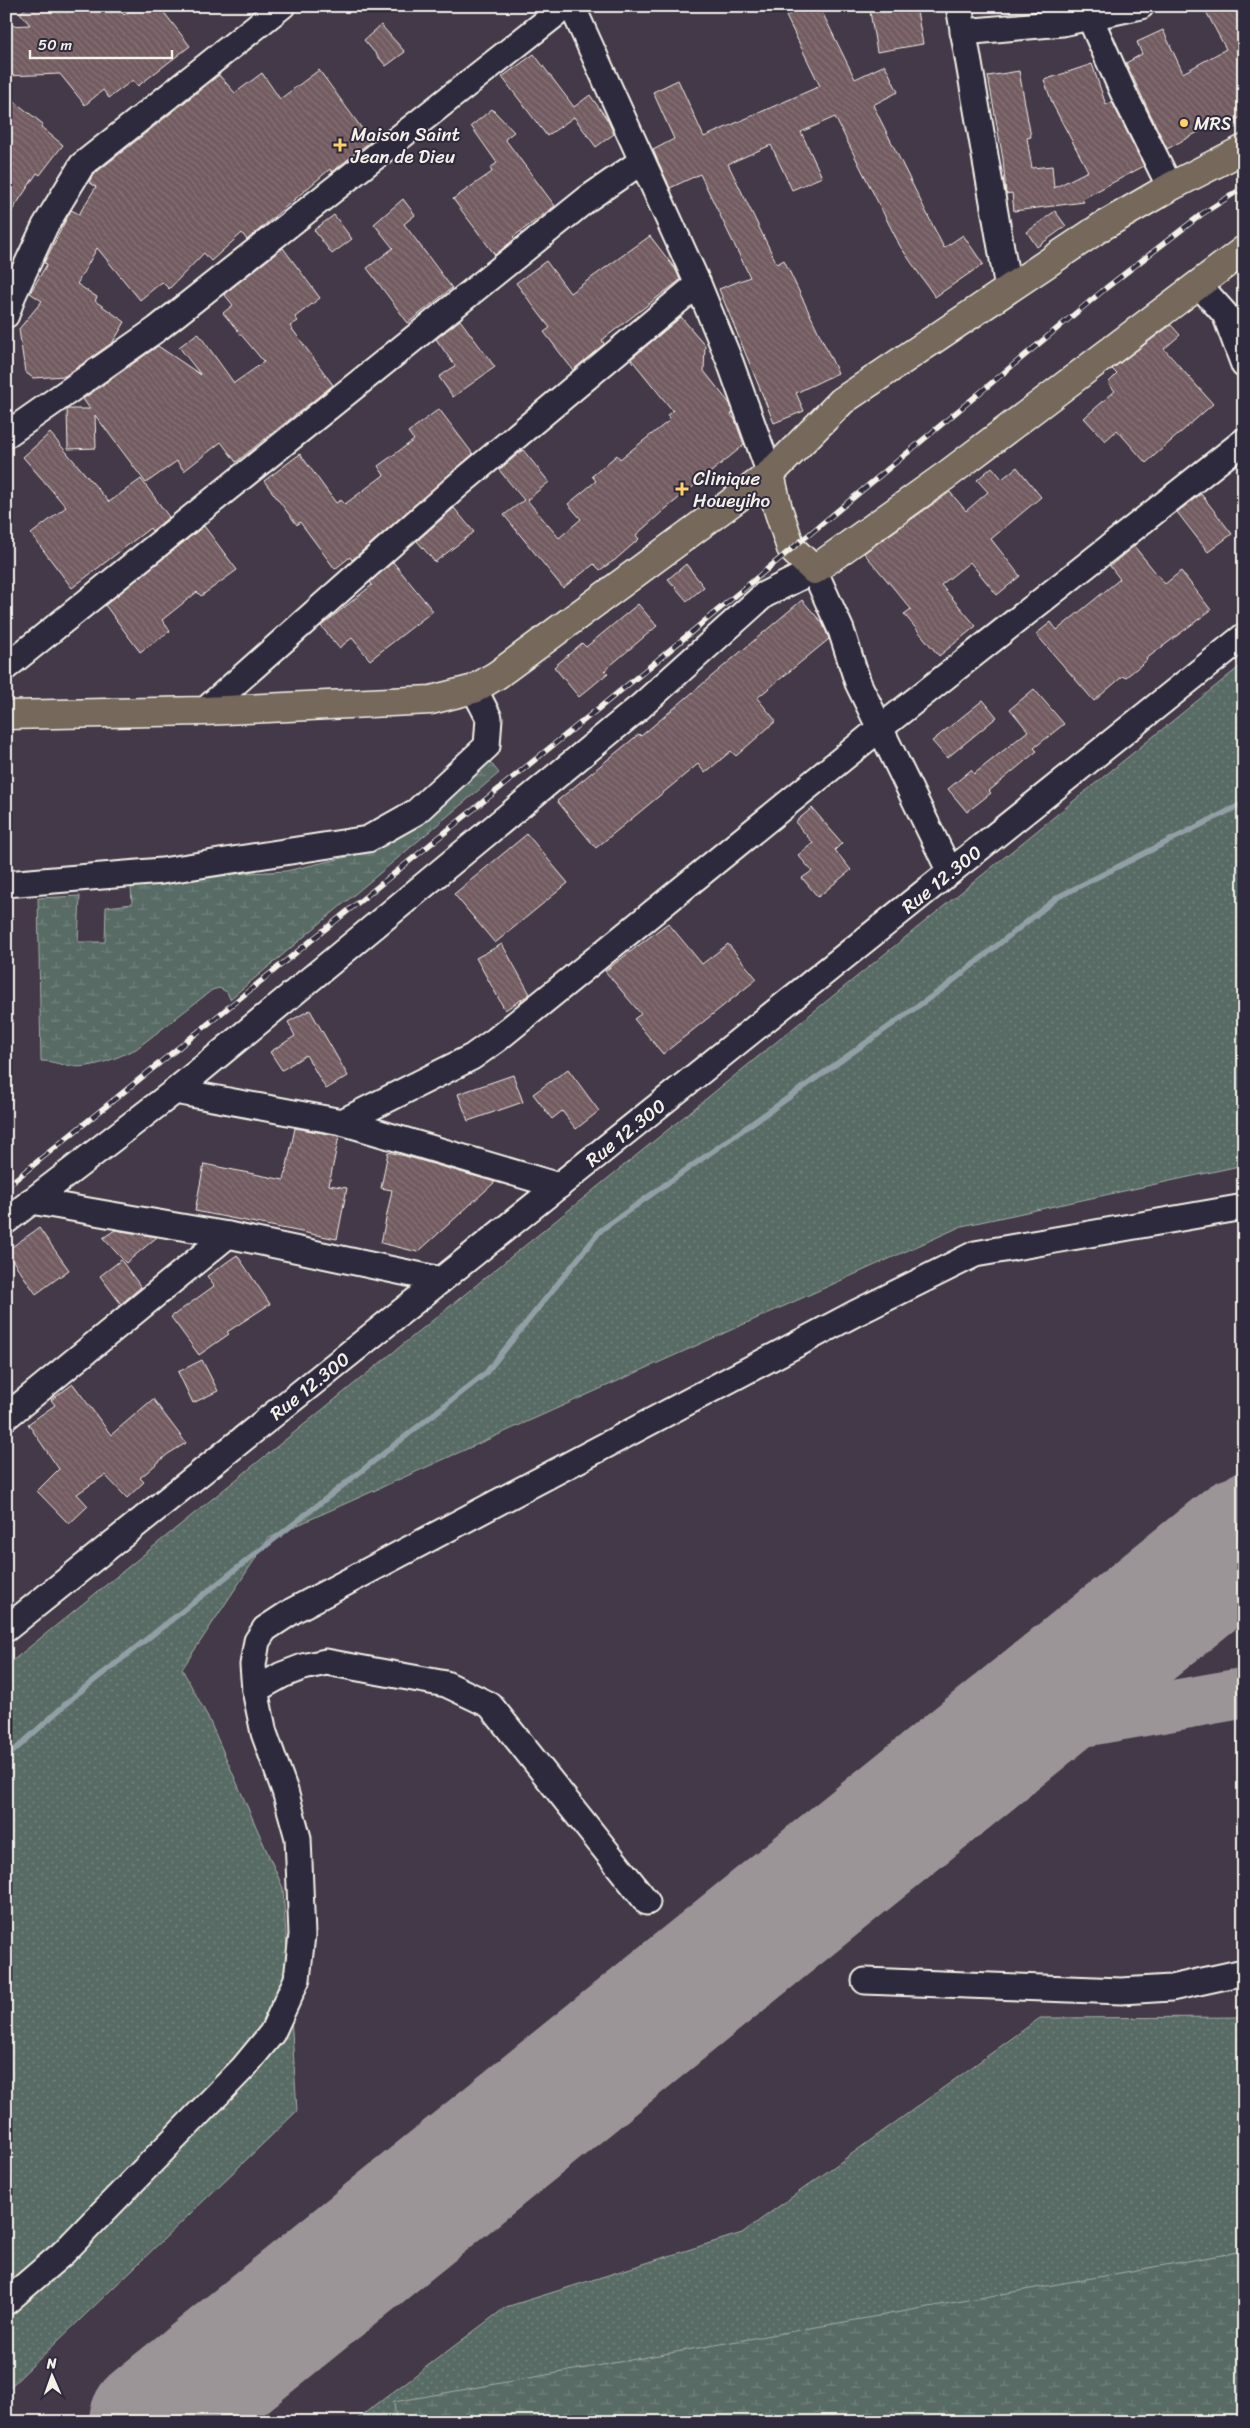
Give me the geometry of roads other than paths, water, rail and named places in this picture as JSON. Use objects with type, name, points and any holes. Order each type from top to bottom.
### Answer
[{"type":"main road","points":[[6,715],[204,712],[431,700],[474,688],[497,676],[770,474],[842,401],[1101,227],[1170,187],[1244,149]]},
{"type":"main road","points":[[770,474],[778,509],[792,548],[814,570],[948,474],[1244,250]]},
{"type":"street","points":[[6,315],[13,295],[45,226],[82,165],[282,6]]},
{"type":"street","points":[[6,435],[157,329],[566,6]]},
{"type":"street","points":[[572,6],[698,284],[730,362],[770,474]]},
{"type":"street","points":[[959,6],[1008,288]]},
{"type":"street","points":[[963,32],[1058,15],[1090,18],[1140,6]]},
{"type":"street","points":[[1090,18],[1123,92],[1170,187]]},
{"type":"street","points":[[6,667],[587,198],[642,161]]},
{"type":"street","points":[[204,712],[457,486],[698,284]]},
{"type":"street","points":[[1198,284],[1225,314],[1244,365]]},
{"type":"street","points":[[342,1122],[472,1056],[496,1040],[879,729],[1244,441]]},
{"type":"street","points":[[6,1221],[174,1091],[641,706],[764,595],[814,570],[842,630],[858,683],[950,872]]},
{"type":"street","name":"Rue 12.300","points":[[6,1629],[1244,636]]},
{"type":"street","points":[[6,884],[162,871],[368,839],[416,812],[487,746],[489,718],[474,688]]},
{"type":"street","points":[[174,1091],[342,1122],[559,1186]]},
{"type":"street","points":[[31,1201],[228,1235],[441,1280]]},
{"type":"street","points":[[6,2302],[63,2253],[244,2067],[272,2033],[297,1979],[302,1935],[298,1838],[285,1791],[264,1733],[255,1690],[253,1664],[257,1640],[265,1629],[294,1610],[854,1314],[975,1254],[1244,1207]]},
{"type":"street","points":[[6,1417],[228,1235]]},
{"type":"street","points":[[255,1690],[282,1675],[303,1667],[326,1662],[446,1684],[490,1705],[647,1902]]},
{"type":"street","points":[[865,1981],[1121,1992],[1171,1988],[1244,1972]]},
{"type":"waterway","points":[[6,1758],[78,1693],[485,1374],[601,1230],[945,987],[1058,897],[1244,803]]},
{"type":"railway","points":[[6,1187],[630,683],[1106,288],[1202,214],[1244,187]]},
{"type":"place","name":"MRS","points":[[1184,123]]},
{"type":"place","name":"Maison Saint Jean de Dieu","points":[[340,145]]},
{"type":"place","name":"Clinique Houeyiho","points":[[682,489]]}]
